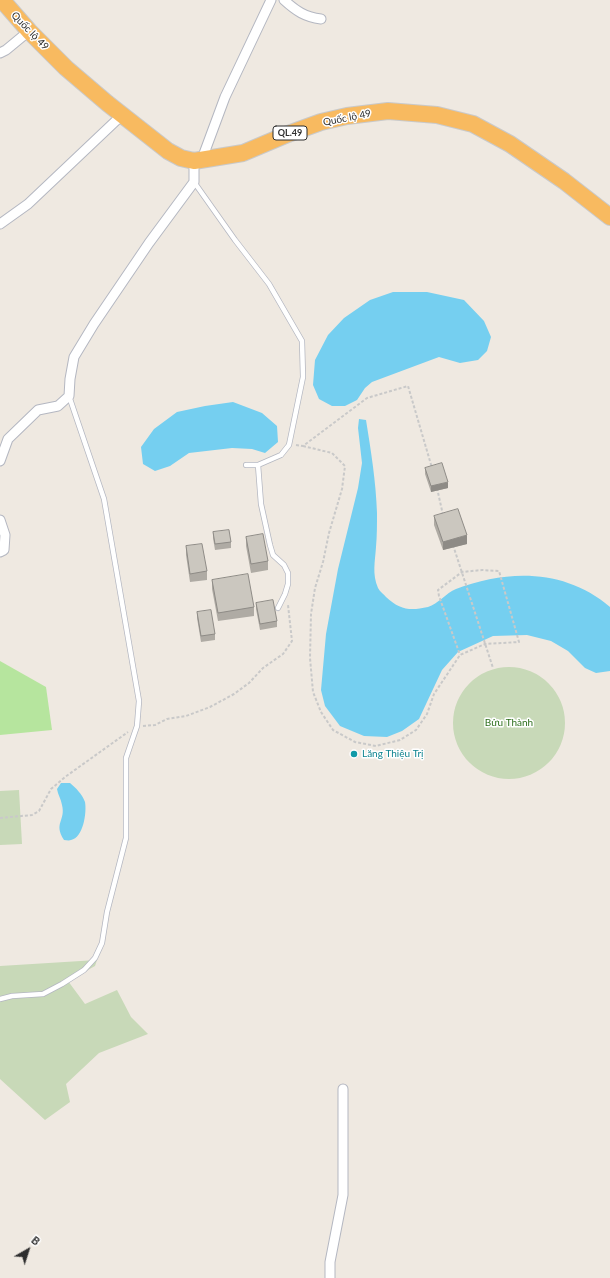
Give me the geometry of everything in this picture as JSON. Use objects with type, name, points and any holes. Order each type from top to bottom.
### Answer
[{"type":"highway","name":"Quốc lộ 49","points":[[2,0],[29,31],[66,68],[168,151],[182,158],[198,160],[243,153],[321,122],[347,116],[388,111],[437,115],[473,124],[510,144],[564,180],[610,217]]},
{"type":"street","points":[[0,460],[8,439],[38,410],[58,406],[69,396],[70,378],[74,357],[94,324],[141,255],[194,182],[198,160],[225,97],[271,0]]},
{"type":"street","points":[[284,0],[291,7],[309,17],[321,19]]},
{"type":"street","points":[[0,53],[6,50],[29,31]]},
{"type":"street","points":[[0,224],[28,204],[122,115]]},
{"type":"street","points":[[0,520],[5,535],[4,550],[0,552]]},
{"type":"street","points":[[330,1278],[330,1262],[343,1195],[343,1089]]},
{"type":"lane","points":[[194,182],[235,240],[269,284],[302,341],[303,377],[289,445],[281,455],[258,465],[246,465]]},
{"type":"lane","points":[[0,999],[12,996],[43,994],[68,981],[84,970],[96,958],[102,943],[107,912],[126,838],[126,758],[137,726],[139,702],[104,499],[69,396]]},
{"type":"lane","points":[[258,465],[260,504],[270,545],[273,555],[284,565],[288,573],[288,584],[278,608]]},
{"type":"path","points":[[302,446],[367,398],[408,386],[434,474]]},
{"type":"path","points":[[289,445],[302,446],[332,453],[345,466],[342,489],[315,588],[311,614],[310,658],[313,692],[321,712],[333,730],[355,742],[376,746],[400,740],[416,730],[427,714],[434,694],[460,655],[485,644],[519,642],[499,570],[462,572],[438,590],[460,655]]},
{"type":"path","points":[[437,487],[444,519]]},
{"type":"path","points":[[453,545],[493,668]]},
{"type":"path","points":[[0,818],[32,815],[39,811],[51,789],[64,777],[122,735],[137,726],[155,725],[167,719],[186,716],[234,694],[249,683],[263,668],[283,654],[292,641],[289,608],[285,594]]},
{"type":"green space","points":[[0,661],[46,687],[52,730],[0,735]]},
{"type":"green space","name":"Bửu Thành","points":[[509,667],[531,671],[549,683],[561,701],[565,723],[561,745],[549,763],[531,775],[509,779],[487,775],[469,763],[457,745],[453,723],[457,701],[469,683],[487,671]]},
{"type":"green space","points":[[19,790],[22,844],[0,845],[0,791]]},
{"type":"green space","points":[[97,960],[95,966],[68,981],[85,1004],[117,990],[131,1017],[148,1034],[99,1053],[66,1084],[70,1102],[45,1120],[0,1079],[0,966]]},
{"type":"water","points":[[393,292],[427,292],[464,300],[484,321],[491,337],[487,351],[478,360],[460,363],[439,357],[372,382],[365,388],[357,400],[345,406],[332,406],[319,399],[313,385],[315,360],[328,335],[344,318],[370,300]]},
{"type":"water","points":[[233,402],[262,413],[277,426],[278,442],[265,453],[252,449],[232,448],[189,453],[170,466],[155,471],[143,464],[141,447],[154,429],[177,412]]},
{"type":"water","points":[[359,419],[366,420],[374,478],[377,513],[377,539],[374,568],[376,583],[380,591],[396,605],[416,609],[432,606],[456,589],[476,582],[496,578],[536,576],[556,579],[575,585],[593,594],[610,607],[610,671],[596,673],[585,668],[568,651],[551,641],[527,635],[493,636],[458,652],[442,670],[419,719],[402,731],[387,737],[364,736],[340,726],[325,706],[321,690],[326,634],[338,569],[358,488],[362,463],[358,428]]},
{"type":"water","points":[[61,783],[70,783],[79,791],[85,802],[85,818],[79,835],[69,840],[64,840],[60,830],[63,810],[57,789]]},
{"type":"building","points":[[442,463],[448,482],[431,486],[425,468]]},
{"type":"building","points":[[458,509],[467,535],[443,542],[434,516]]},
{"type":"building","points":[[229,530],[231,542],[215,544],[213,532]]},
{"type":"building","points":[[263,534],[268,561],[251,564],[246,537]]},
{"type":"building","points":[[202,544],[207,571],[190,574],[186,546]]},
{"type":"building","points":[[248,574],[254,607],[218,613],[212,580]]},
{"type":"building","points":[[273,600],[277,621],[260,624],[256,603]]},
{"type":"building","points":[[211,610],[215,634],[201,636],[197,612]]},
{"type":"place","name":"Lăng Thiệu Trị","points":[[354,754]]}]
